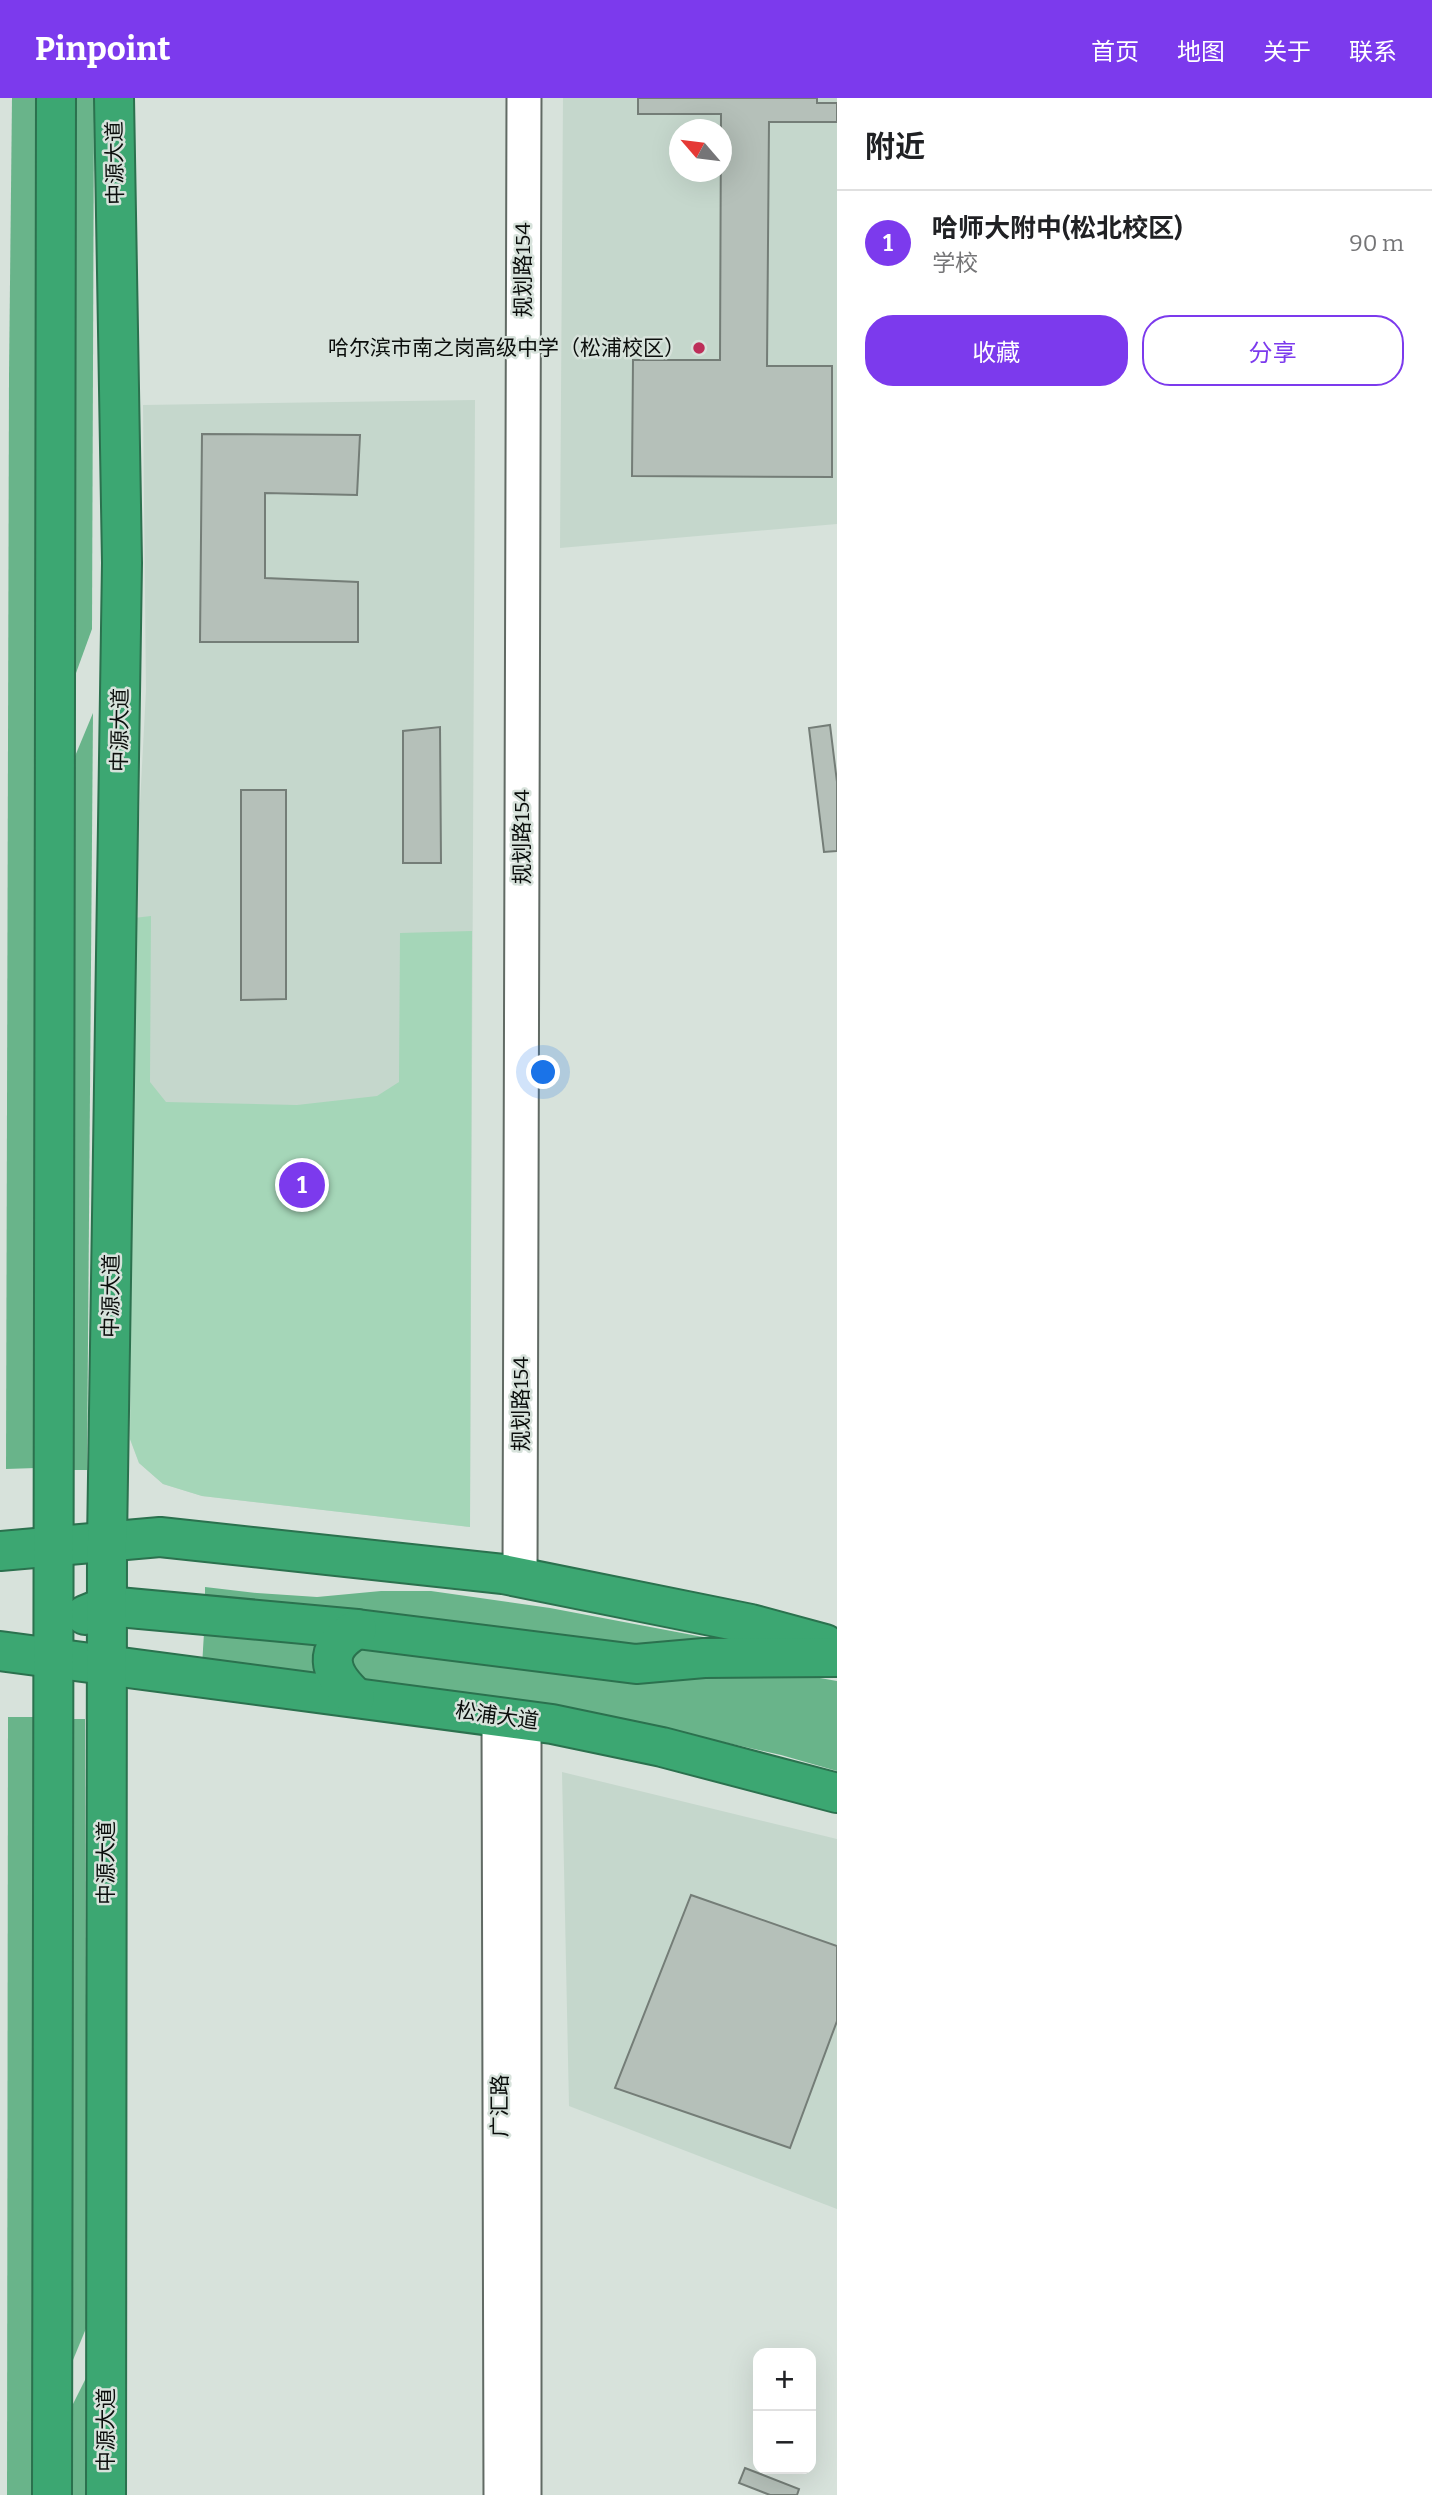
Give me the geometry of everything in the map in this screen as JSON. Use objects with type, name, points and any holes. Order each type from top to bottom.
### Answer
[{"type":"highway","points":[[52,2495],[56,98]]},
{"type":"highway","name":"中源大道","points":[[106,2495],[107,1542],[122,563],[114,98]]},
{"type":"highway","points":[[0,1551],[160,1537],[511,1575],[751,1624],[837,1648]]},
{"type":"highway","points":[[53,1642],[107,1606],[357,1629],[636,1664],[704,1658],[837,1657]]},
{"type":"highway","points":[[355,1697],[339,1681],[333,1663],[336,1645],[357,1629]]},
{"type":"highway","name":"松浦大道","points":[[0,1650],[53,1642],[107,1665],[552,1724],[662,1747],[837,1793]]},
{"type":"street","points":[[505,98],[511,1575]]},
{"type":"street","name":"规划路154","points":[[511,1575],[524,98]]},
{"type":"street","name":"广汇路","points":[[501,2495],[511,1719]]},
{"type":"street","name":"广汇路","points":[[511,1719],[524,2495]]},
{"type":"shaded area","name":"哈尔滨市南之岗高级中学（松浦校区）","points":[[563,98],[837,98],[837,524],[560,548]]},
{"type":"shaded area","points":[[475,400],[470,1527],[202,1496],[163,1484],[139,1463],[130,1439],[134,918],[146,690],[143,405]]},
{"type":"shaded area","points":[[562,1772],[837,1839],[837,2209],[569,2106]]},
{"type":"green space","points":[[12,98],[39,98],[36,1468],[6,1469],[9,376]]},
{"type":"green space","points":[[75,98],[94,98],[92,629],[72,684]]},
{"type":"green space","points":[[93,713],[87,1470],[69,1470],[73,761]]},
{"type":"green space","points":[[151,916],[150,1082],[166,1102],[297,1105],[377,1096],[399,1082],[400,933],[472,931],[470,1527],[202,1496],[163,1484],[139,1463],[130,1439],[134,918]]},
{"type":"green space","points":[[205,1587],[317,1597],[381,1591],[431,1591],[550,1608],[703,1637],[711,1645],[705,1652],[205,1608]]},
{"type":"green space","points":[[204,1633],[325,1642],[321,1675],[202,1666]]},
{"type":"green space","points":[[353,1647],[686,1677],[814,1677],[837,1681],[837,1771],[781,1755],[582,1710],[367,1682],[351,1677]]},
{"type":"green space","points":[[8,1717],[33,1717],[32,2495],[7,2495]]},
{"type":"green space","points":[[71,1719],[85,1719],[87,2326],[66,2377]]},
{"type":"green space","points":[[89,2372],[88,2495],[68,2495],[68,2414]]},
{"type":"building","points":[[638,98],[817,98],[817,103],[837,103],[837,122],[769,122],[767,366],[832,366],[832,477],[632,476],[633,360],[720,360],[721,182],[732,182],[732,119],[721,119],[721,114],[638,114]]},
{"type":"building","points":[[202,434],[360,435],[357,495],[265,493],[265,578],[358,582],[358,642],[200,642]]},
{"type":"building","points":[[830,725],[837,782],[837,851],[824,852],[809,728]]},
{"type":"building","points":[[440,727],[441,863],[403,863],[403,731]]},
{"type":"building","points":[[241,790],[286,790],[286,999],[241,1000]]},
{"type":"building","points":[[691,1895],[837,1946],[837,2021],[790,2148],[615,2088]]},
{"type":"building","points":[[745,2468],[753,2471],[753,2474],[760,2474],[799,2489],[797,2495],[770,2495],[739,2483]]},
{"type":"place","name":"哈尔滨市南之岗高级中学（松浦校区）","points":[[699,348]]},
{"type":"place","name":"哈师大附中(松北校区)","points":[[302,1185]]}]
